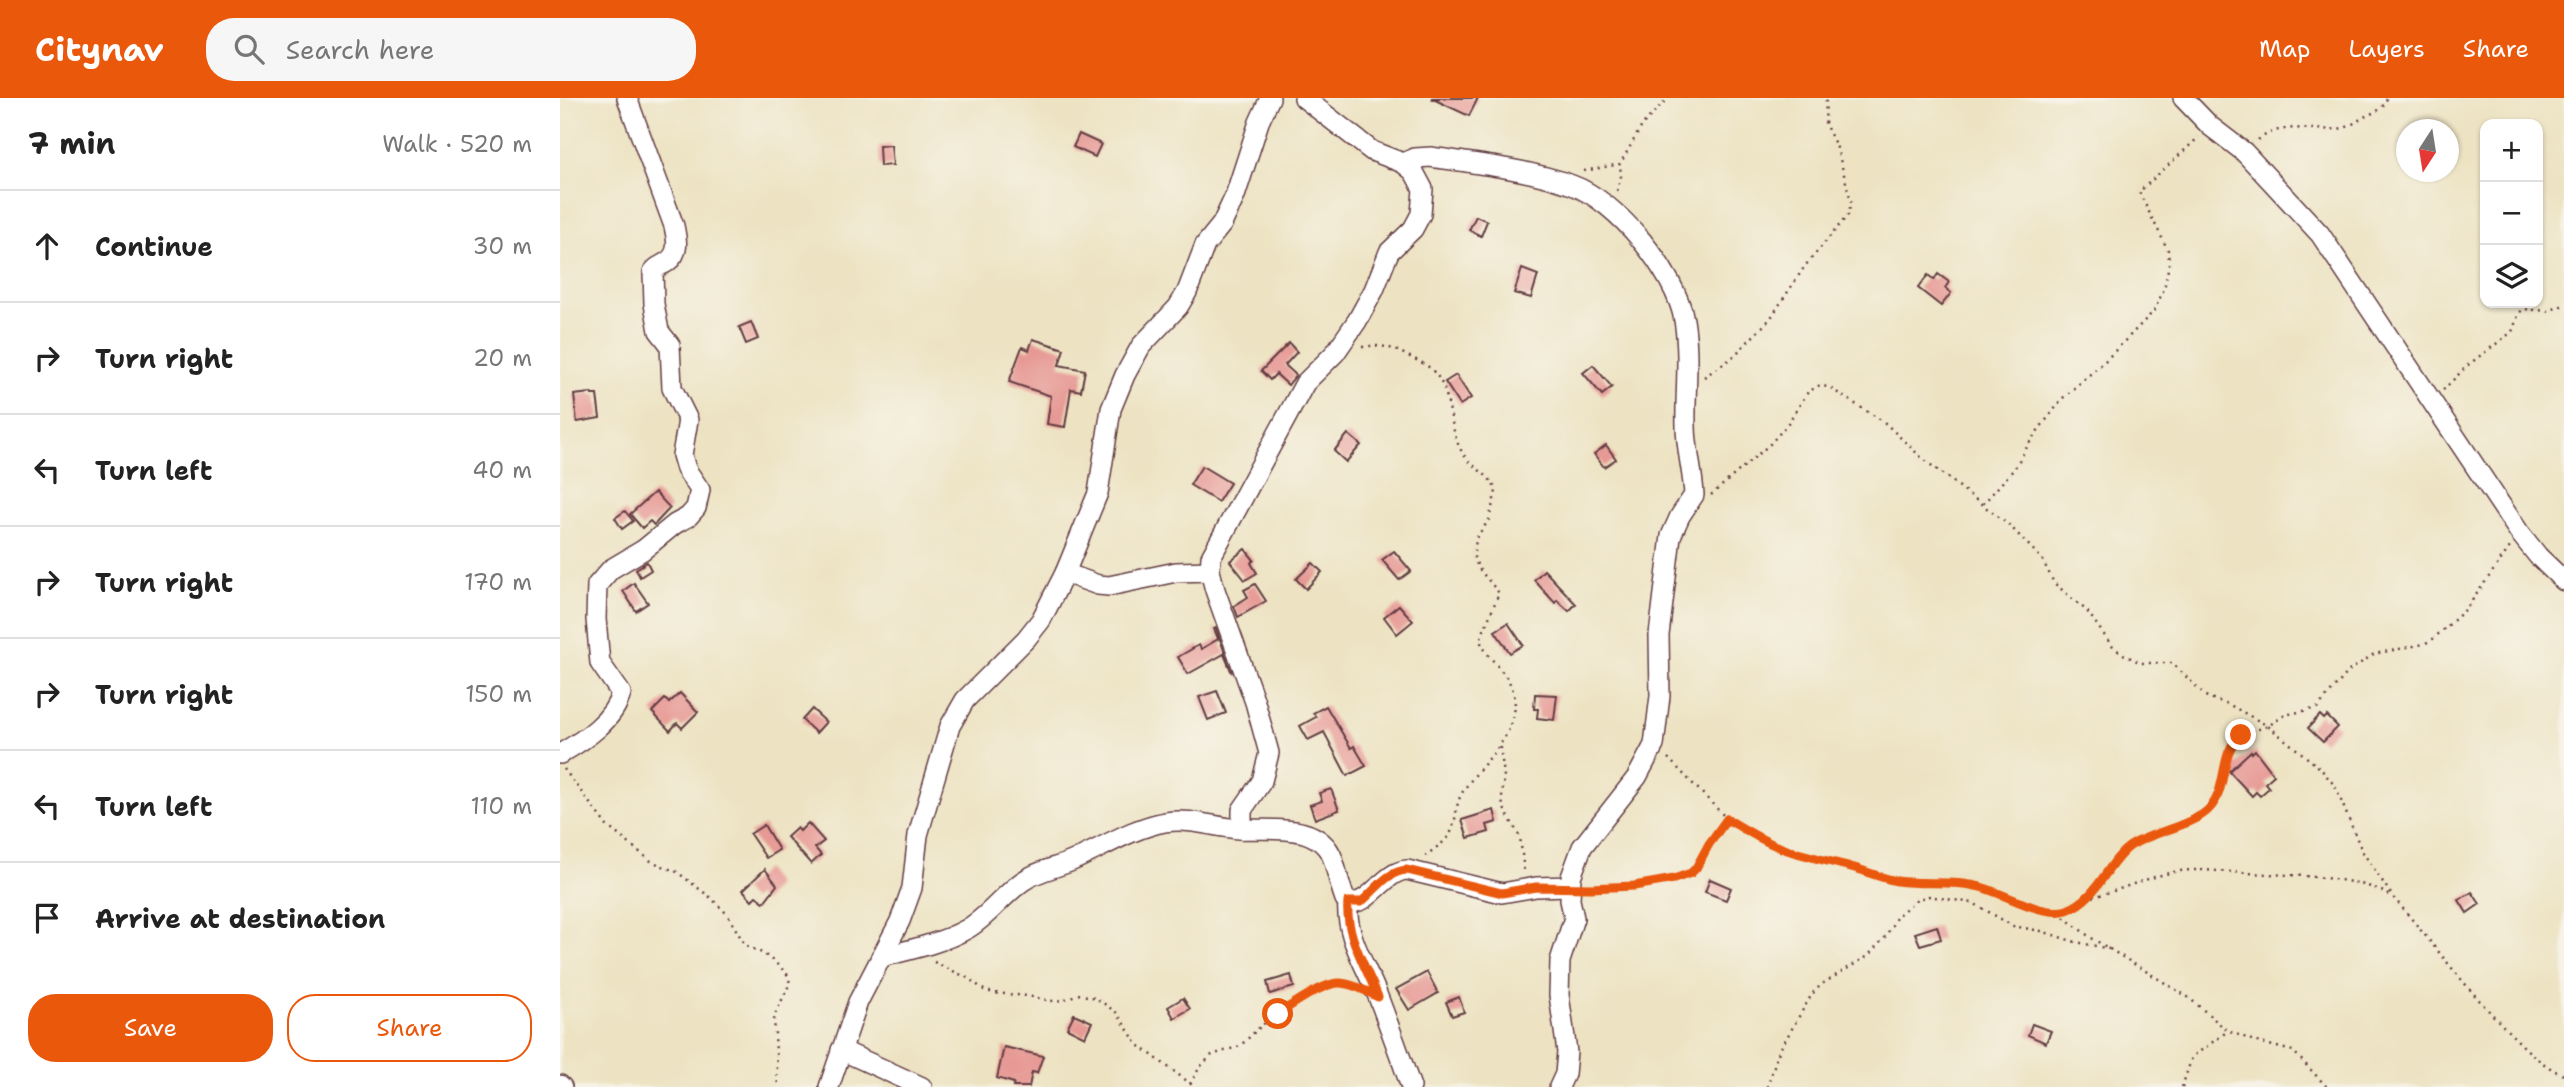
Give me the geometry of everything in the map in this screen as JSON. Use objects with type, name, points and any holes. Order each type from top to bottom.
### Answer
[{"type":"street","points":[[560,754],[591,734],[606,720],[621,693],[600,663],[596,619],[599,579],[688,517],[696,509],[701,490],[686,468],[682,455],[688,420],[672,388],[670,345],[659,331],[653,304],[653,272],[673,257],[677,251],[677,240],[627,98]]},
{"type":"street","points":[[829,1087],[858,1002],[891,955],[912,888],[918,835],[950,726],[965,700],[1026,639],[1041,620],[1065,573],[1098,493],[1111,409],[1125,375],[1141,346],[1178,307],[1186,292],[1205,245],[1222,223],[1235,197],[1259,122],[1270,98]]},
{"type":"street","points":[[1242,829],[1242,810],[1262,781],[1269,754],[1255,702],[1210,571],[1211,557],[1305,383],[1335,354],[1374,290],[1390,252],[1418,224],[1424,195],[1421,182],[1403,163],[1373,151],[1304,98]]},
{"type":"street","points":[[2183,98],[2210,126],[2244,152],[2320,234],[2519,532],[2538,556],[2564,581]]},
{"type":"street","points":[[1403,163],[1415,158],[1431,157],[1548,177],[1575,186],[1613,211],[1648,246],[1678,299],[1684,320],[1686,428],[1694,495],[1671,536],[1659,635],[1660,696],[1654,745],[1637,777],[1583,847],[1571,877],[1570,900],[1574,918],[1560,961],[1559,995],[1567,1052],[1565,1074],[1559,1087]]},
{"type":"street","points":[[1065,573],[1098,585],[1109,586],[1176,572],[1210,571]]},
{"type":"street","points":[[891,955],[956,935],[969,928],[1026,879],[1038,872],[1071,862],[1125,835],[1164,822],[1182,821],[1242,829],[1307,833],[1322,841],[1332,856],[1348,902],[1347,923],[1350,935],[1378,997],[1411,1087]]},
{"type":"street","points":[[1348,902],[1361,902],[1398,870],[1502,893],[1526,888],[1570,886]]},
{"type":"street","points":[[841,1050],[922,1087]]},
{"type":"path","points":[[1613,211],[1621,176],[1620,164],[1643,124],[1668,98]]},
{"type":"path","points":[[1686,394],[1697,382],[1732,358],[1770,319],[1805,266],[1848,215],[1851,201],[1836,148],[1825,124],[1826,98]]},
{"type":"path","points":[[2244,152],[2262,137],[2279,129],[2342,128],[2351,125],[2382,109],[2387,98]]},
{"type":"path","points":[[1983,504],[2014,469],[2033,436],[2064,397],[2105,361],[2154,311],[2169,264],[2168,250],[2139,192],[2210,126]]},
{"type":"path","points":[[1575,186],[1580,174],[1586,169],[1620,164]]},
{"type":"path","points":[[2430,401],[2468,365],[2512,332],[2519,313],[2524,309],[2548,312],[2564,305]]},
{"type":"path","points":[[1335,354],[1387,345],[1432,369],[1439,379],[1453,432],[1464,455],[1482,470],[1494,484],[1496,491],[1489,520],[1476,538],[1474,558],[1479,569],[1496,586],[1499,593],[1480,640],[1483,649],[1512,687],[1514,698],[1511,718],[1500,747],[1461,795],[1449,836],[1407,870]]},
{"type":"path","points":[[1708,497],[1770,444],[1786,426],[1808,392],[1820,385],[1830,388],[1884,422],[1922,458],[2010,526],[2042,559],[2054,583],[2087,611],[2112,646],[2141,663],[2172,663],[2207,697],[2228,704],[2268,726],[2320,768],[2335,786],[2362,851],[2393,897],[2476,999],[2545,1066],[2564,1075]]},
{"type":"path","points":[[2056,912],[2077,905],[2086,898],[2107,876],[2128,847],[2203,814],[2214,803],[2222,785],[2228,752],[2233,742],[2241,735],[2268,726],[2286,715],[2317,708],[2349,671],[2374,654],[2424,644],[2433,639],[2466,610],[2519,532]]},
{"type":"path","points":[[1654,745],[1727,819],[1781,848],[1896,881],[1969,884],[2056,912],[2188,997],[2228,1031],[2293,1051],[2327,1087]]},
{"type":"path","points":[[1500,747],[1504,774],[1503,807],[1520,837],[1526,888]]},
{"type":"path","points":[[560,764],[607,826],[651,862],[677,872],[710,897],[727,914],[745,945],[764,954],[787,974],[790,983],[774,1017],[778,1087]]},
{"type":"path","points":[[1570,886],[1634,886],[1691,873],[1727,819]]},
{"type":"path","points":[[2086,898],[2101,896],[2152,876],[2204,869],[2342,881],[2379,890],[2393,897]]},
{"type":"path","points":[[1767,1087],[1779,1051],[1812,994],[1822,984],[1868,956],[1879,946],[1897,916],[1916,900],[1928,896],[1973,903],[2013,926],[2114,950]]},
{"type":"path","points":[[891,955],[937,963],[993,993],[1051,1001],[1078,994],[1096,998],[1117,1013],[1137,1044],[1195,1087]]},
{"type":"path","points":[[1190,1084],[1200,1067],[1212,1055],[1240,1045],[1262,1025],[1296,1002],[1335,983],[1378,997]]},
{"type":"path","points":[[2182,1087],[2192,1057],[2228,1031]]},
{"type":"building","points":[[1431,98],[1478,98],[1469,116]]},
{"type":"building","points":[[1079,134],[1101,144],[1095,157],[1073,147]]},
{"type":"building","points":[[891,145],[893,165],[880,166],[879,146]]},
{"type":"building","points":[[1476,216],[1487,221],[1481,236],[1469,230]]},
{"type":"building","points":[[1522,269],[1538,275],[1531,298],[1514,293]]},
{"type":"building","points":[[1938,274],[1949,282],[1945,288],[1951,293],[1941,306],[1918,288],[1928,275],[1934,280]]},
{"type":"building","points":[[751,322],[758,339],[746,344],[739,327]]},
{"type":"building","points":[[1033,339],[1064,349],[1059,365],[1085,370],[1081,391],[1071,389],[1065,427],[1047,424],[1051,396],[1009,382],[1022,347],[1029,350]]},
{"type":"building","points":[[1289,343],[1297,352],[1285,365],[1296,375],[1288,385],[1276,374],[1270,380],[1261,371]]},
{"type":"building","points":[[1593,365],[1612,387],[1602,395],[1583,373]]},
{"type":"building","points":[[1456,375],[1471,398],[1460,405],[1445,382]]},
{"type":"building","points":[[574,395],[597,395],[600,418],[577,422]]},
{"type":"building","points":[[1348,434],[1361,445],[1346,462],[1334,451]]},
{"type":"building","points":[[1606,445],[1616,459],[1604,467],[1594,454]]},
{"type":"building","points":[[1202,466],[1230,483],[1218,502],[1190,485]]},
{"type":"building","points":[[655,492],[670,508],[654,525],[650,521],[642,528],[630,514]]},
{"type":"building","points":[[625,511],[633,521],[622,529],[615,518]]},
{"type":"building","points":[[1245,549],[1254,560],[1251,563],[1257,573],[1245,580],[1230,561]]},
{"type":"building","points":[[1394,551],[1411,571],[1399,580],[1382,560]]},
{"type":"building","points":[[647,562],[651,570],[640,577],[636,569]]},
{"type":"building","points":[[1313,563],[1322,572],[1306,589],[1296,579]]},
{"type":"building","points":[[1544,570],[1576,604],[1569,611],[1557,600],[1555,603],[1534,580]]},
{"type":"building","points":[[634,583],[648,603],[636,611],[623,591]]},
{"type":"building","points":[[1255,584],[1266,601],[1238,617],[1234,606],[1248,597],[1244,590]]},
{"type":"building","points":[[1399,605],[1413,621],[1397,634],[1384,617]]},
{"type":"building","points":[[1508,623],[1523,645],[1510,653],[1495,631]]},
{"type":"building","points":[[1216,628],[1232,673],[1224,654],[1188,674],[1178,657],[1199,645],[1201,649],[1218,639],[1214,629]]},
{"type":"building","points":[[1217,691],[1226,713],[1208,720],[1199,697]]},
{"type":"building","points":[[680,693],[698,712],[682,728],[677,723],[670,731],[652,712],[665,699],[669,703]]},
{"type":"building","points":[[1535,694],[1557,695],[1554,720],[1537,718],[1538,709],[1534,709]]},
{"type":"building","points":[[1326,706],[1351,748],[1354,746],[1366,766],[1347,776],[1324,732],[1308,740],[1300,726],[1316,717],[1313,713]]},
{"type":"building","points":[[812,709],[826,722],[816,733],[802,720]]},
{"type":"building","points":[[2320,715],[2324,719],[2327,716],[2338,727],[2323,742],[2308,728]]},
{"type":"building","points":[[2255,750],[2274,775],[2265,783],[2269,788],[2260,796],[2256,792],[2252,796],[2229,771]]},
{"type":"building","points":[[1331,789],[1339,810],[1315,819],[1310,805],[1322,801],[1319,793]]},
{"type":"building","points":[[1494,810],[1497,822],[1487,825],[1489,832],[1468,838],[1462,820]]},
{"type":"building","points":[[808,823],[824,841],[815,848],[821,855],[811,864],[787,837],[797,828],[800,831]]},
{"type":"building","points":[[764,825],[779,850],[766,858],[750,834]]},
{"type":"building","points":[[765,869],[777,885],[764,902],[756,896],[752,900],[743,890]]},
{"type":"building","points":[[1710,879],[1731,888],[1726,900],[1705,892]]},
{"type":"building","points":[[2472,892],[2480,904],[2467,913],[2459,900]]},
{"type":"building","points":[[1937,926],[1941,939],[1920,945],[1915,933]]},
{"type":"building","points":[[1427,972],[1438,993],[1409,1010],[1396,989]]},
{"type":"building","points":[[1291,975],[1294,987],[1270,994],[1267,982]]},
{"type":"building","points":[[1459,997],[1464,1012],[1452,1016],[1446,1002]]},
{"type":"building","points":[[1183,998],[1190,1009],[1174,1018],[1168,1007]]},
{"type":"building","points":[[1074,1014],[1092,1022],[1085,1037],[1067,1028]]},
{"type":"building","points":[[2032,1024],[2051,1031],[2046,1043],[2028,1035]]},
{"type":"building","points":[[1004,1047],[1043,1056],[1037,1073],[1032,1072],[1029,1087],[1013,1087],[1014,1083],[997,1078]]},
{"type":"route","points":[[1278,1014],[1335,983],[1378,997],[1350,935],[1347,923],[1348,902],[1361,902],[1398,870],[1502,893],[1536,887],[1634,886],[1691,873],[1727,819],[1781,848],[1896,881],[1935,884],[1959,882],[1979,886],[2034,907],[2056,912],[2066,910],[2086,898],[2107,876],[2128,847],[2203,814],[2214,803],[2222,785],[2228,752],[2233,742],[2241,735]]}]
